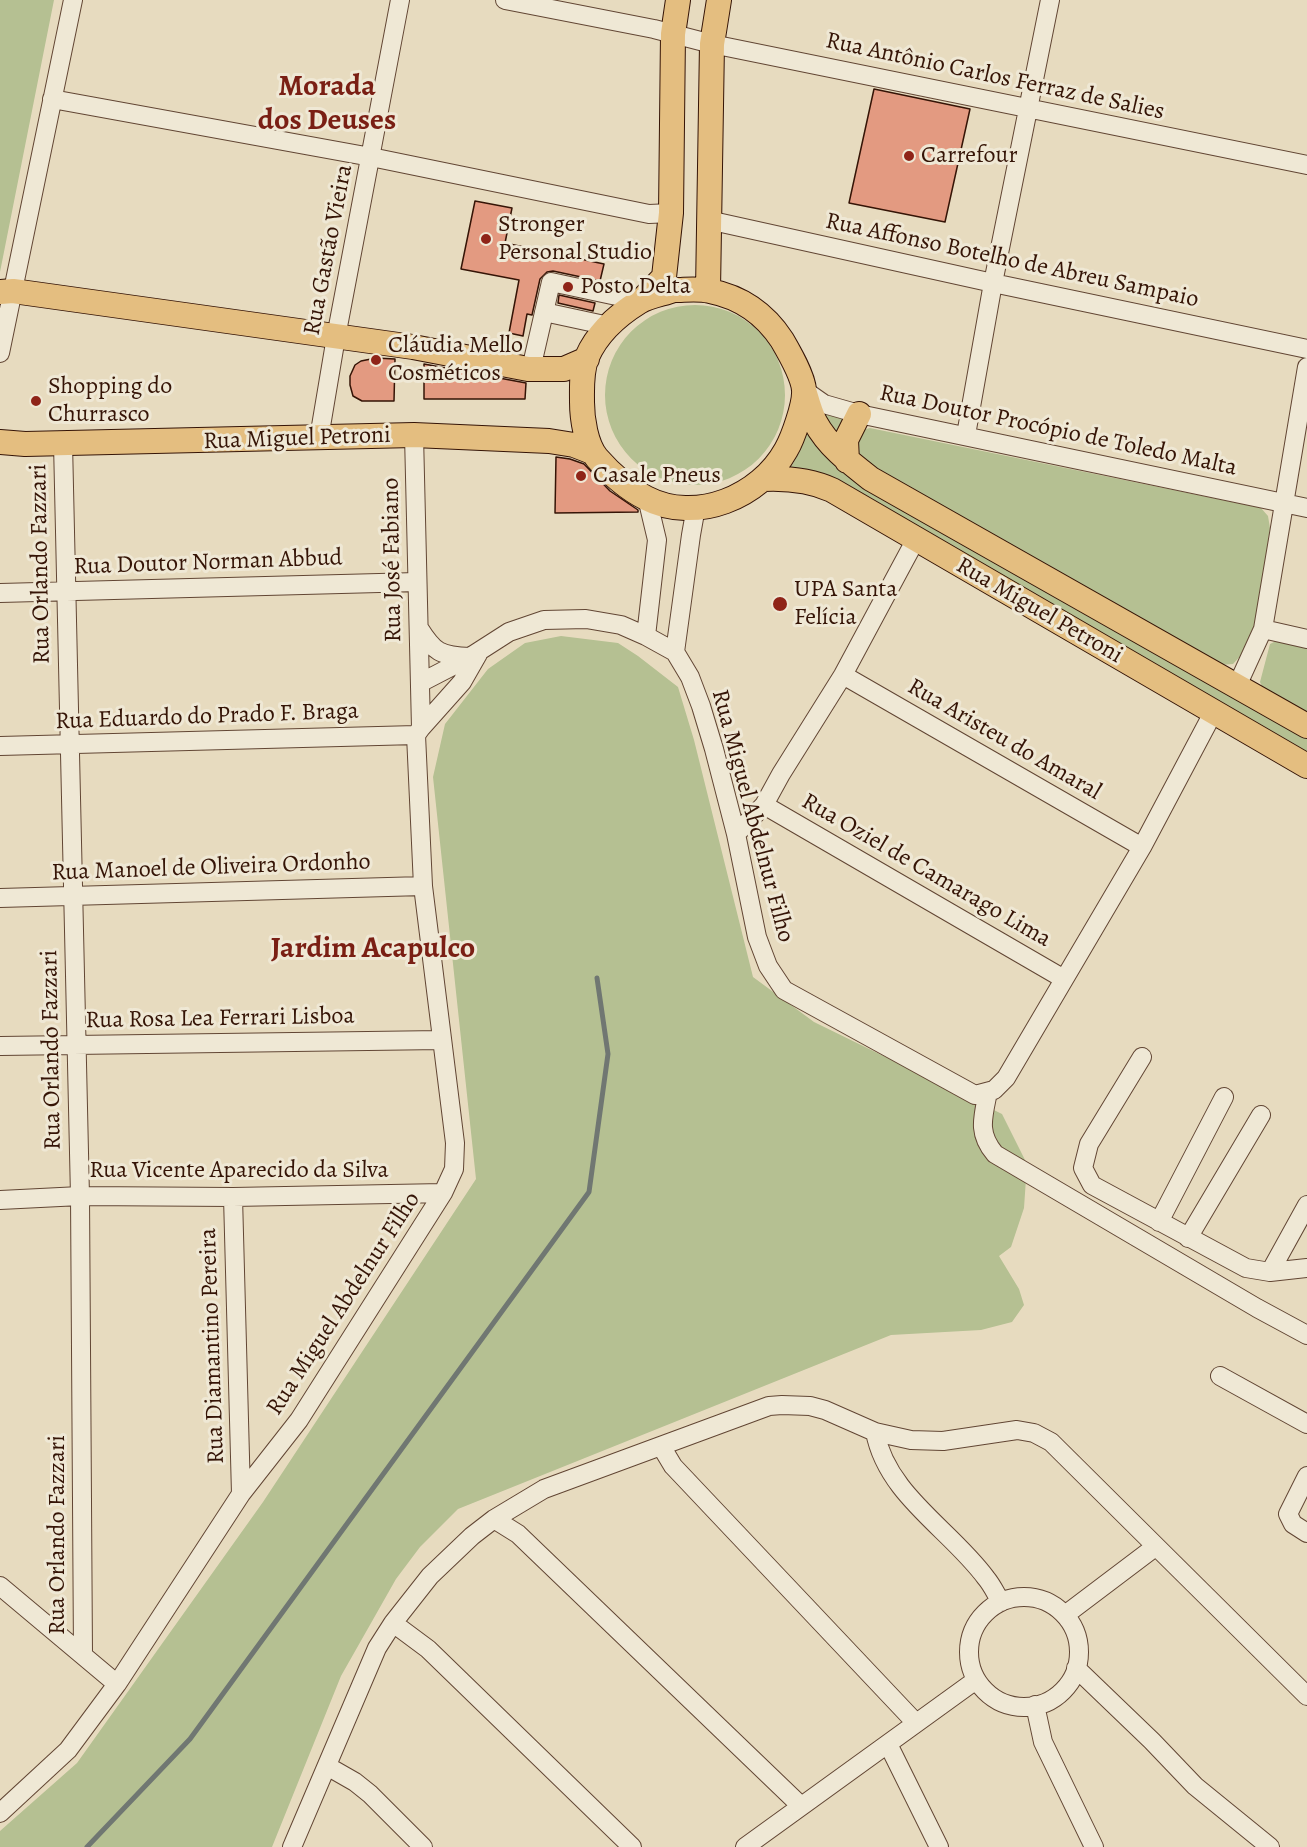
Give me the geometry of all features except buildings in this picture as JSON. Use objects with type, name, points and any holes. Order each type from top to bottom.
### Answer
[{"type":"main road","points":[[678,0],[673,34],[671,213],[664,277],[605,325],[586,359],[582,415],[592,452],[615,478],[646,498],[671,506],[696,507],[725,502],[751,489],[764,479],[781,458],[794,435],[804,390]]},
{"type":"main road","points":[[708,290],[712,44],[719,0]]},
{"type":"main road","name":"Rua Miguel Petroni","points":[[633,300],[674,290],[708,290],[741,301],[772,324],[792,356],[814,421],[847,461],[871,479],[1307,726]]},
{"type":"main road","points":[[6,291],[413,347],[531,369],[564,369],[586,359]]},
{"type":"main road","points":[[847,461],[846,440],[859,414]]},
{"type":"main road","name":"Rua Miguel Petroni","points":[[0,442],[63,443],[414,435],[549,441],[574,445],[592,452]]},
{"type":"main road","name":"Rua Miguel Petroni","points":[[764,479],[785,478],[815,483],[832,490],[1307,766]]},
{"type":"street","points":[[0,353],[6,291],[73,0]]},
{"type":"street","name":"Rua Gastão Vieira","points":[[319,438],[400,0]]},
{"type":"street","name":"Rua Antônio Carlos Ferraz de Salies","points":[[505,0],[1307,165]]},
{"type":"street","points":[[966,435],[993,283],[1050,0]]},
{"type":"street","points":[[52,99],[371,157],[649,214],[671,213]]},
{"type":"street","name":"Rua Affonso Botelho de Abreu Sampaio","points":[[708,220],[993,283],[1307,348]]},
{"type":"street","points":[[531,369],[551,282],[633,300]]},
{"type":"street","points":[[546,302],[587,311],[605,325]]},
{"type":"street","points":[[1238,686],[1263,629],[1307,367]]},
{"type":"street","name":"Rua Doutor Procópio de Toledo Malta","points":[[804,390],[824,404],[859,414],[1307,508]]},
{"type":"street","name":"Rua José Fabiano","points":[[414,435],[420,683]]},
{"type":"street","name":"Rua Orlando Fazzari","points":[[63,443],[80,1196],[83,1655]]},
{"type":"street","points":[[646,498],[657,540],[646,636]]},
{"type":"street","points":[[420,683],[509,632],[544,620],[586,619],[621,625],[675,652],[696,507]]},
{"type":"street","points":[[736,834],[764,805],[843,675],[916,539]]},
{"type":"street","name":"Rua Doutor Norman Abbud","points":[[0,593],[417,582]]},
{"type":"street","points":[[418,627],[430,647],[441,652],[455,657],[476,652]]},
{"type":"street","points":[[1263,629],[1307,639]]},
{"type":"street","points":[[418,731],[462,681],[476,652]]},
{"type":"street","name":"Rua Miguel Abdelnur Filho","points":[[675,652],[690,678],[701,706],[736,834],[757,937],[768,966],[783,990],[975,1095],[988,1092]]},
{"type":"street","name":"Rua Aristeu do Amaral","points":[[843,675],[1142,847]]},
{"type":"street","name":"Rua Miguel Abdelnur Filho","points":[[0,1814],[68,1750],[117,1684],[241,1494],[299,1420],[443,1193],[454,1169],[455,1143],[423,886],[418,731],[420,683]]},
{"type":"street","points":[[1213,713],[1142,847],[1006,1078],[994,1090],[988,1092],[983,1135],[995,1154],[1236,1296],[1307,1335]]},
{"type":"street","name":"Rua Eduardo do Prado F. Braga","points":[[0,746],[418,731]]},
{"type":"street","name":"Rua Oziel de Camarago Lima","points":[[764,805],[1064,979]]},
{"type":"street","name":"Rua Manoel de Oliveira Ordonho","points":[[0,898],[423,886]]},
{"type":"street","name":"Rua Rosa Lea Ferrari Lisboa","points":[[0,1046],[441,1040]]},
{"type":"street","points":[[1142,1057],[1089,1144],[1083,1168],[1092,1185],[1246,1268],[1270,1272],[1307,1268]]},
{"type":"street","points":[[1159,1222],[1224,1097]]},
{"type":"street","points":[[1188,1238],[1261,1116]]},
{"type":"street","name":"Rua Vicente Aparecido da Silva","points":[[0,1200],[80,1196],[233,1197],[443,1193]]},
{"type":"street","name":"Rua Diamantino Pereira","points":[[233,1197],[241,1494]]},
{"type":"street","points":[[1270,1272],[1307,1205]]},
{"type":"street","points":[[1220,1376],[1307,1424]]},
{"type":"street","points":[[292,1847],[377,1648],[393,1623],[430,1576],[457,1549],[494,1519],[544,1489],[769,1406],[810,1406],[825,1410],[875,1432],[911,1440],[959,1440],[1017,1430],[1043,1437],[1051,1442],[1307,1696]]},
{"type":"street","points":[[875,1432],[881,1455],[893,1478],[986,1577],[1001,1602]]},
{"type":"street","points":[[661,1446],[673,1466],[916,1723]]},
{"type":"street","points":[[1307,1476],[1288,1514],[1293,1524],[1307,1533]]},
{"type":"street","points":[[494,1519],[518,1534],[801,1806]]},
{"type":"street","points":[[1065,1615],[1155,1547]]},
{"type":"street","points":[[0,1586],[117,1684]]},
{"type":"street","points":[[1024,1597],[1035,1598],[1056,1607],[1065,1615],[1072,1624],[1079,1646],[1076,1668],[1065,1688],[1046,1702],[1035,1706],[1012,1706],[992,1696],[976,1680],[969,1658],[971,1635],[983,1615],[1001,1602],[1024,1597]]},
{"type":"street","points":[[393,1623],[428,1650],[632,1847]]},
{"type":"street","points":[[1076,1668],[1195,1786],[1270,1847]]},
{"type":"street","points":[[745,1847],[976,1680]]},
{"type":"street","points":[[1035,1706],[1043,1742],[1094,1847]]},
{"type":"street","points":[[888,1744],[939,1847]]},
{"type":"street","points":[[327,1766],[355,1782],[370,1794],[423,1847]]},
{"type":"green space","points":[[0,0],[54,0],[0,272]]},
{"type":"green space","points":[[695,305],[729,312],[745,320],[759,331],[770,345],[778,361],[785,395],[778,429],[770,445],[759,459],[745,470],[729,478],[695,485],[661,478],[645,470],[631,459],[620,445],[612,429],[605,395],[612,361],[620,345],[631,331],[645,320],[661,312]]},
{"type":"green space","points":[[821,411],[844,418],[841,440]]},
{"type":"green space","points":[[870,428],[1261,508],[1268,516],[1270,528],[1255,624],[1247,649],[1233,664],[1220,665],[876,472],[858,457],[853,445],[862,430]]},
{"type":"green space","points":[[807,431],[816,433],[1307,736],[1307,757],[819,474],[808,470],[792,470],[791,467]]},
{"type":"green space","points":[[561,636],[618,643],[678,687],[694,740],[753,977],[814,1022],[1002,1114],[1027,1164],[1024,1208],[1011,1247],[999,1256],[1019,1289],[1024,1305],[1012,1322],[981,1330],[891,1335],[458,1509],[420,1547],[396,1579],[341,1676],[272,1847],[0,1847],[0,1831],[77,1763],[263,1502],[476,1179],[433,777],[445,724],[488,669],[525,643]]},
{"type":"green space","points":[[1276,641],[1307,645],[1307,715],[1263,689],[1260,682],[1270,644]]},
{"type":"waterway","points":[[87,1847],[190,1739],[589,1192],[608,1054],[597,978]]},
{"type":"place","name":"Carrefour","points":[[909,156]]},
{"type":"place","name":"Stronger Personal Studio","points":[[486,239]]},
{"type":"place","name":"Posto Delta","points":[[568,287]]},
{"type":"place","name":"Cláudia Mello Cosméticos","points":[[376,360]]},
{"type":"place","name":"Shopping do Churrasco","points":[[36,401]]},
{"type":"place","name":"Casale Pneus","points":[[581,476]]},
{"type":"place","name":"UPA Santa Felícia","points":[[780,604]]},
{"type":"district","name":"Morada dos Deuses","points":[[327,105]]},
{"type":"district","name":"Jardim Acapulco","points":[[373,950]]}]
